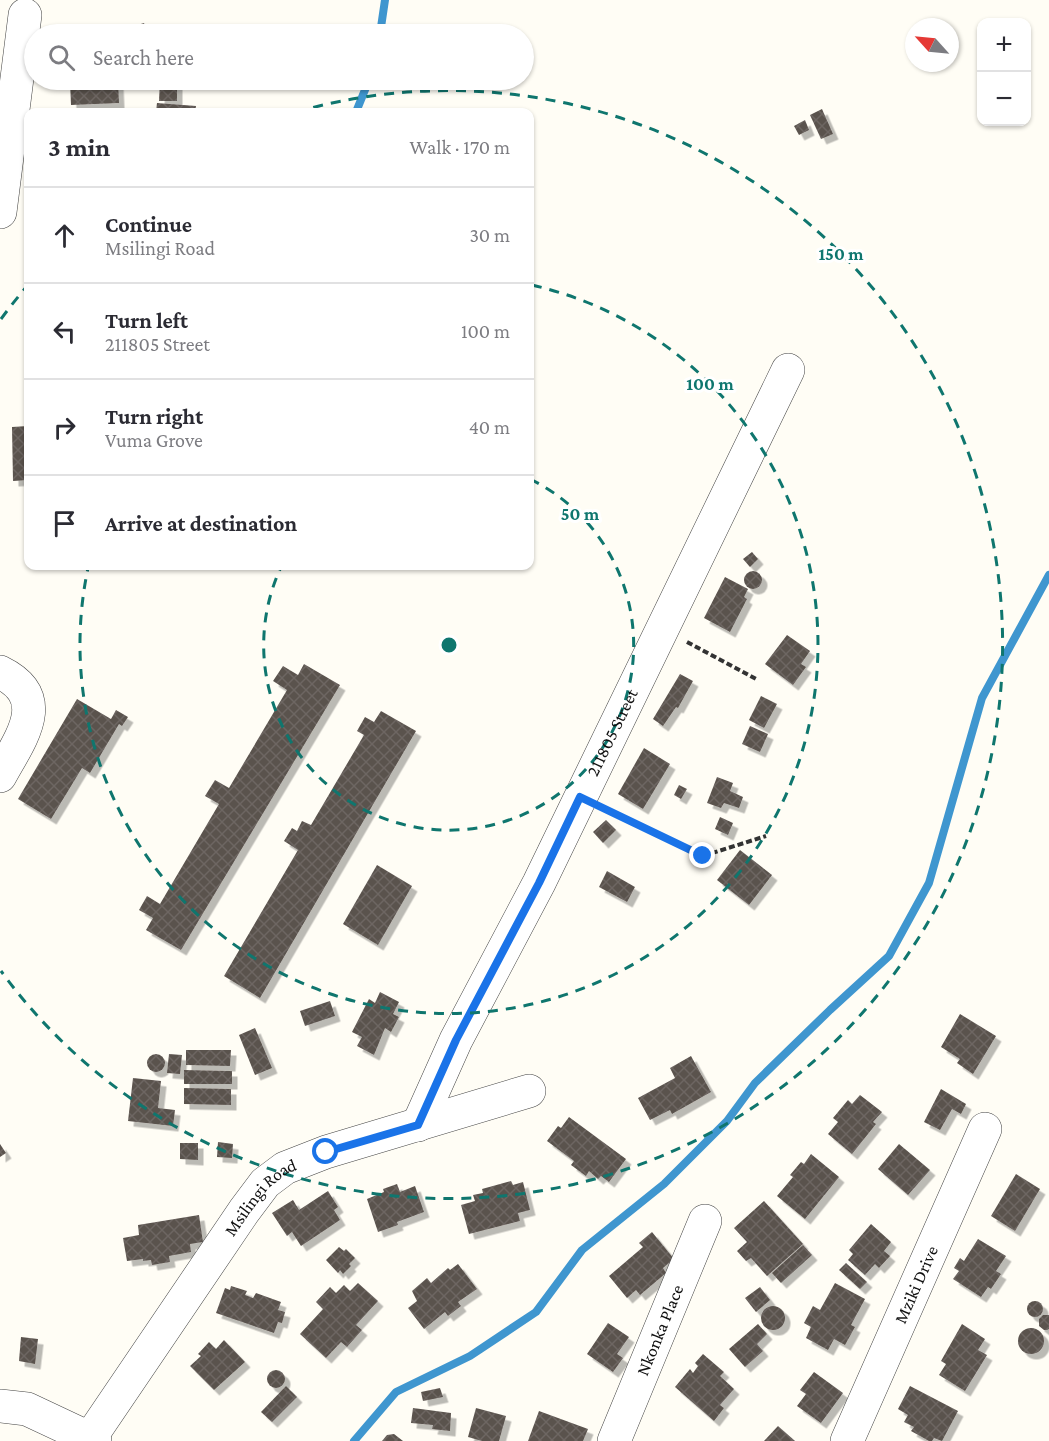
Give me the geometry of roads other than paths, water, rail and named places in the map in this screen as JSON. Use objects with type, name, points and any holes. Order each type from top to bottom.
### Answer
[{"type":"street","points":[[0,212],[25,15]]},
{"type":"street","name":"211805 Street","points":[[418,1125],[456,1040],[539,883],[788,370]]},
{"type":"street","points":[[0,672],[12,678],[21,687],[28,697],[30,706],[29,720],[0,776]]},
{"type":"street","name":"Msilingi Road","points":[[93,1440],[244,1211],[265,1183],[285,1168],[326,1152],[529,1091]]},
{"type":"street","name":"Mziki Drive","points":[[848,1441],[985,1129]]},
{"type":"street","name":"Nkonka Place","points":[[614,1441],[705,1221]]},
{"type":"street","points":[[0,1406],[27,1409],[93,1440]]},
{"type":"waterway","points":[[381,24],[385,0]]},
{"type":"waterway","points":[[358,108],[365,90]]},
{"type":"waterway","points":[[354,1441],[396,1392],[470,1356],[536,1312],[582,1250],[664,1184],[727,1121],[755,1083],[889,956],[929,883],[982,698],[1049,575]]}]
